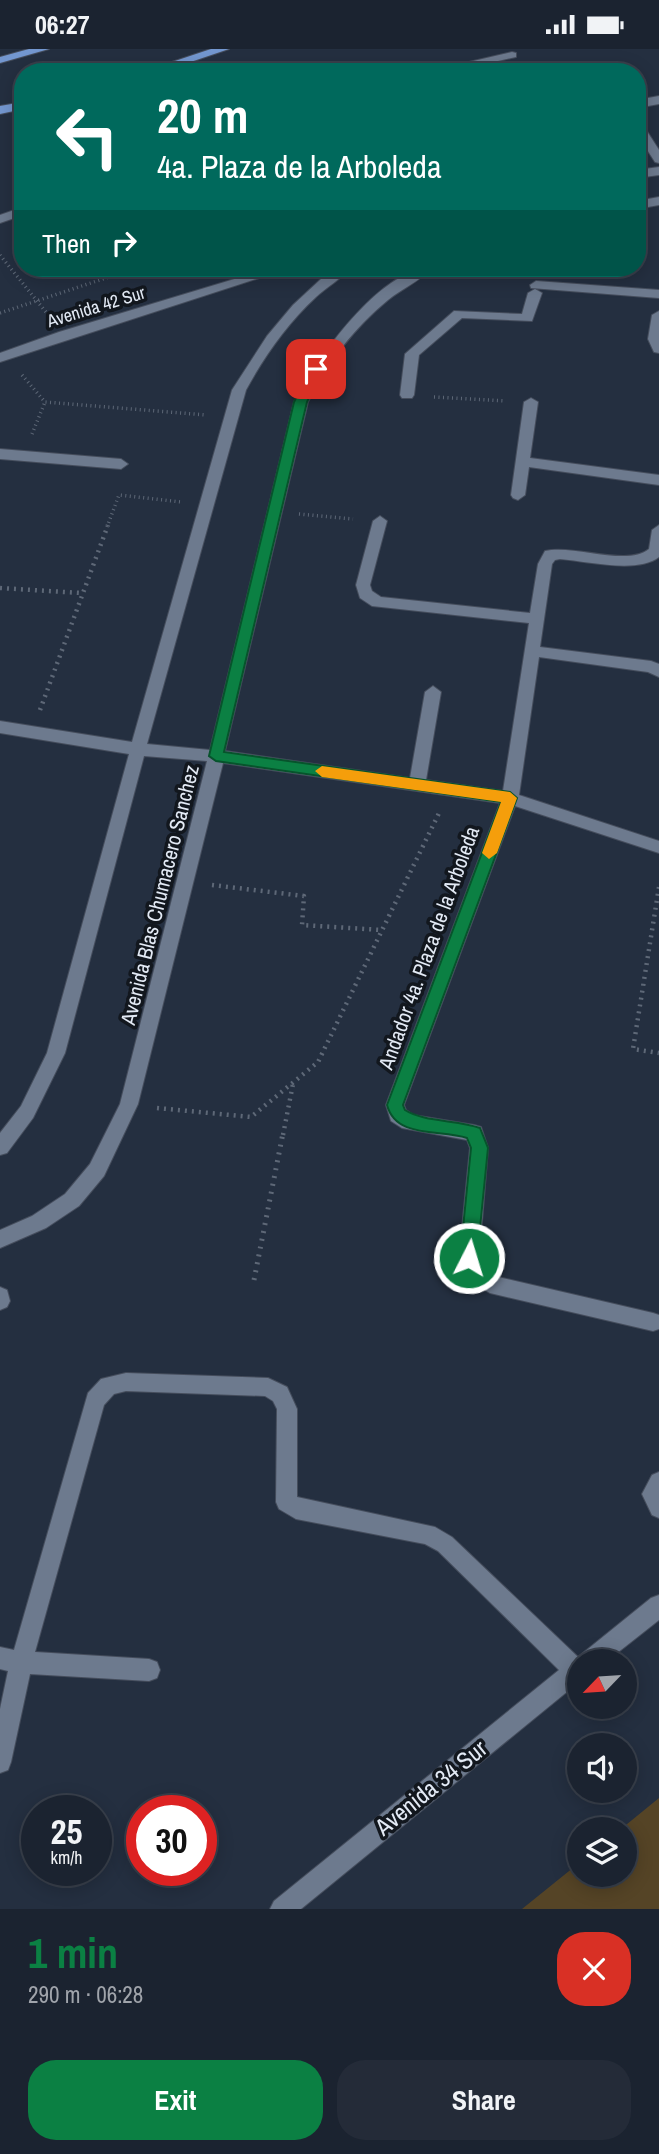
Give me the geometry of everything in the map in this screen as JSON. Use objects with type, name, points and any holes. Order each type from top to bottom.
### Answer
[{"type":"main road","points":[[0,60],[43,49]]},
{"type":"main road","points":[[177,63],[223,49]]},
{"type":"street","points":[[474,63],[512,55]]},
{"type":"street","points":[[646,139],[659,159]]},
{"type":"street","name":"Avenida 42 Sur","points":[[3,357],[64,335],[254,277]]},
{"type":"street","name":"Avenida Blas Chumacero Sanchez","points":[[0,1239],[39,1222],[72,1200],[97,1170],[129,1104],[186,881],[301,402],[316,369],[349,325],[410,277]]},
{"type":"street","points":[[0,1147],[27,1112],[56,1053],[137,749],[239,390],[255,360],[276,332],[329,278]]},
{"type":"street","points":[[407,395],[412,354],[459,314],[527,318],[536,289],[659,294]]},
{"type":"street","points":[[659,315],[655,339],[659,349]]},
{"type":"street","points":[[518,495],[531,402]]},
{"type":"street","points":[[0,454],[121,464]]},
{"type":"street","points":[[523,462],[659,480]]},
{"type":"street","points":[[380,521],[363,585],[366,594],[377,602],[537,619]]},
{"type":"street","name":"Andador 4a. Plaza de la Arboleda","points":[[653,1322],[490,1284],[474,1274],[469,1258],[479,1148],[474,1133],[459,1128],[409,1122],[398,1115],[395,1105],[510,798],[545,564],[550,555],[562,552],[636,561],[648,559],[654,552],[659,530]]},
{"type":"street","points":[[532,651],[651,667],[659,671]]},
{"type":"street","points":[[417,785],[433,692]]},
{"type":"street","points":[[0,727],[137,749],[216,756],[510,798],[659,846]]},
{"type":"street","points":[[0,1762],[10,1660],[94,1400],[108,1385],[126,1382],[268,1387],[280,1394],[287,1409],[286,1502],[296,1509],[428,1534],[445,1544],[567,1654]]},
{"type":"street","points":[[659,1482],[652,1494],[659,1508]]},
{"type":"street","name":"Avenida 34 Sur","points":[[604,1649],[659,1606]]},
{"type":"street","points":[[10,1660],[149,1670]]},
{"type":"street","name":"Avenida 34 Sur","points":[[282,1909],[567,1678]]},
{"type":"path","points":[[0,255],[14,272]]},
{"type":"path","points":[[18,277],[64,335]]},
{"type":"path","points":[[0,313],[109,277]]},
{"type":"path","points":[[3,357],[45,403],[231,417]]},
{"type":"path","points":[[407,395],[531,402]]},
{"type":"path","points":[[38,418],[45,403]]},
{"type":"path","points":[[32,732],[81,593],[120,495],[207,506]]},
{"type":"path","points":[[274,512],[380,521]]},
{"type":"path","points":[[0,588],[81,593]]},
{"type":"path","points":[[129,1104],[191,1114],[251,1117],[318,1062],[450,789]]},
{"type":"path","points":[[186,881],[304,896],[302,925],[382,930]]},
{"type":"path","points":[[659,887],[633,1049],[659,1053]]},
{"type":"path","points":[[254,1280],[293,1083]]},
{"type":"shaded area","points":[[659,1798],[659,1909],[522,1909],[567,1873],[567,1887],[637,1887],[636,1817]]},
{"type":"slow traffic","points":[[322,771],[510,798],[489,853]]},
{"type":"route","points":[[316,369],[301,402],[216,756],[510,798],[395,1105],[398,1115],[409,1122],[459,1128],[474,1133],[479,1148],[469,1258]]}]
